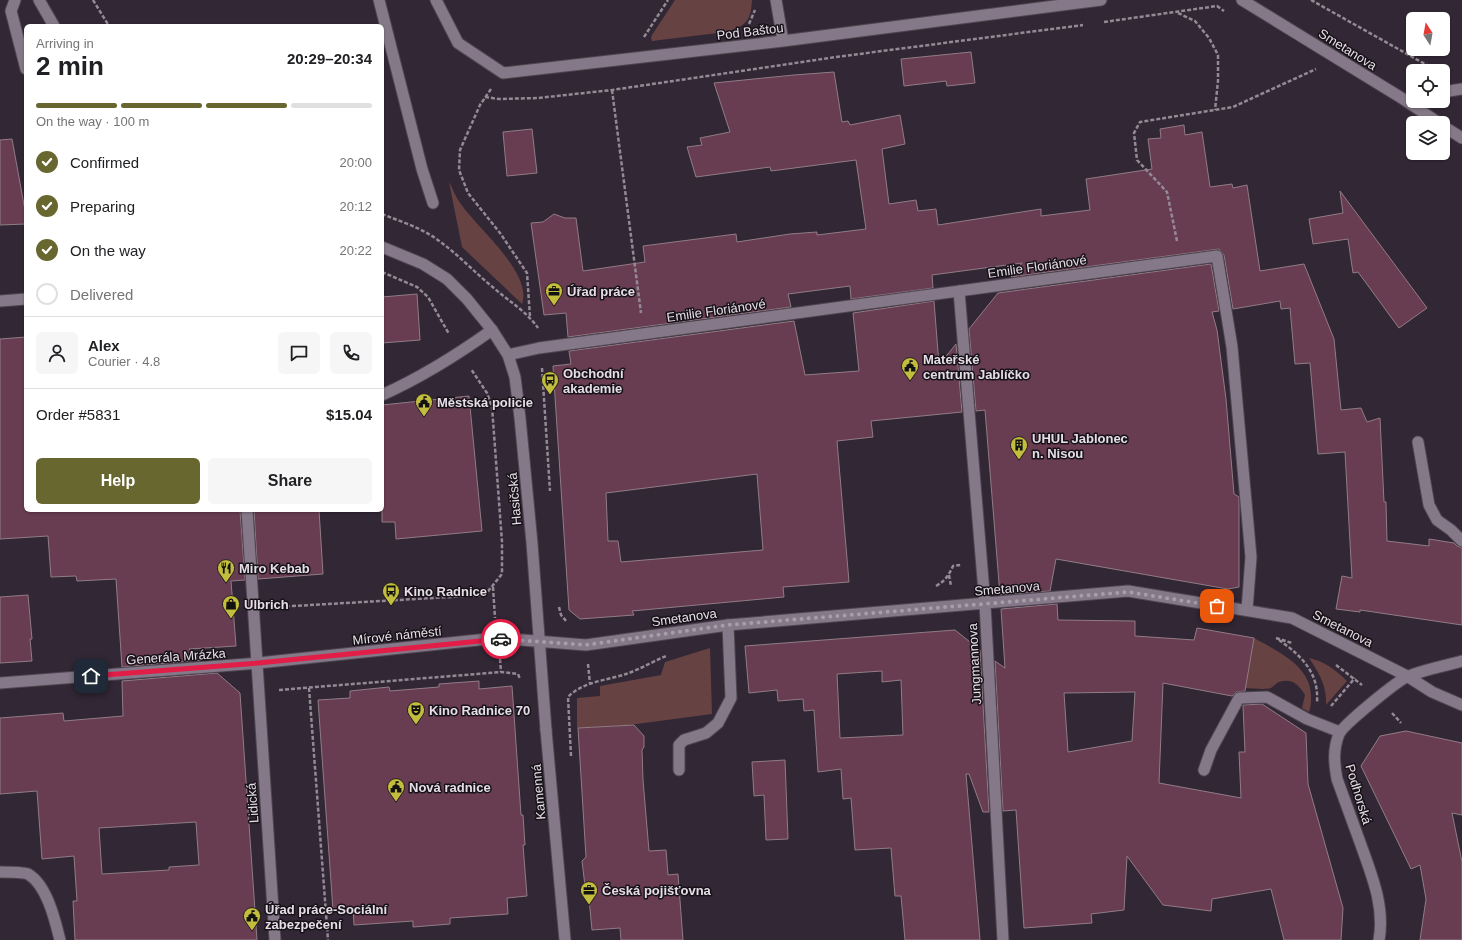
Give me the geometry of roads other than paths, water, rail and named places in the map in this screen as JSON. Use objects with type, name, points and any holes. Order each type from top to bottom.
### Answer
[{"type":"street","points":[[15,0],[11,11],[24,61]]},
{"type":"street","points":[[39,0],[53,24]]},
{"type":"street","points":[[379,0],[422,169],[433,203]]},
{"type":"street","name":"Pod Baštou","points":[[436,0],[458,42],[504,73],[783,41],[1101,0]]},
{"type":"street","points":[[776,0],[783,41]]},
{"type":"street","name":"Smetanova","points":[[1242,0],[1428,116]]},
{"type":"street","points":[[1450,91],[1462,89]]},
{"type":"street","points":[[1400,97],[1406,96]]},
{"type":"street","points":[[1450,130],[1462,138]]},
{"type":"street","name":"Hasičská","points":[[384,248],[423,264],[447,279],[467,299],[492,330],[508,355],[515,377],[520,418],[532,543],[539,641]]},
{"type":"street","name":"Emilie Floriánové","points":[[508,355],[539,348],[1218,256],[1232,347],[1251,557],[1247,610]]},
{"type":"street","name":"Jungmannova","points":[[959,291],[985,604],[1003,940]]},
{"type":"street","points":[[0,301],[24,299]]},
{"type":"street","points":[[384,394],[423,375],[460,353],[492,330]]},
{"type":"street","points":[[1418,442],[1429,505],[1437,520],[1451,530],[1462,541]]},
{"type":"street","name":"Lidická","points":[[247,512],[275,940]]},
{"type":"street","name":"Smetanova","points":[[539,641],[586,645],[728,625],[1128,592],[1292,618],[1407,676]]},
{"type":"street","points":[[679,770],[679,745],[684,740],[706,733],[718,723],[726,711],[731,698],[728,625]]},
{"type":"street","name":"Mírové náměstí","points":[[258,663],[497,638],[539,641]]},
{"type":"street","name":"Kamenná","points":[[539,641],[565,940]]},
{"type":"street","points":[[1204,770],[1211,750],[1239,698],[1267,697],[1316,723],[1340,732],[1370,704],[1407,676],[1462,661]]},
{"type":"street","name":"Generála Mrázka","points":[[0,683],[258,663]]},
{"type":"street","points":[[1407,676],[1432,692],[1462,705]]},
{"type":"street","name":"Podhorská","points":[[1340,732],[1335,748],[1337,779],[1376,886],[1380,906],[1381,928],[1379,940]]},
{"type":"street","points":[[0,872],[27,874],[39,884],[47,897],[60,940]]},
{"type":"place","name":"Úřad práce","points":[[554,306]]},
{"type":"place","name":"Mateřské centrum Jablíčko","points":[[910,381]]},
{"type":"place","name":"Obchodní akademie","points":[[550,395]]},
{"type":"place","name":"Městská policie","points":[[424,417]]},
{"type":"place","name":"UHUL Jablonec n. Nisou","points":[[1019,460]]},
{"type":"place","name":"Miro Kebab","points":[[226,583]]},
{"type":"place","name":"Kino Radnice","points":[[391,606]]},
{"type":"place","name":"Ulbrich","points":[[231,619]]},
{"type":"place","name":"Kino Radnice 70","points":[[416,725]]},
{"type":"place","name":"Nová radnice","points":[[396,802]]},
{"type":"place","name":"Česká pojišťovna","points":[[589,905]]},
{"type":"place","name":"Úřad práce-Sociální zabezpečení","points":[[252,931]]}]
